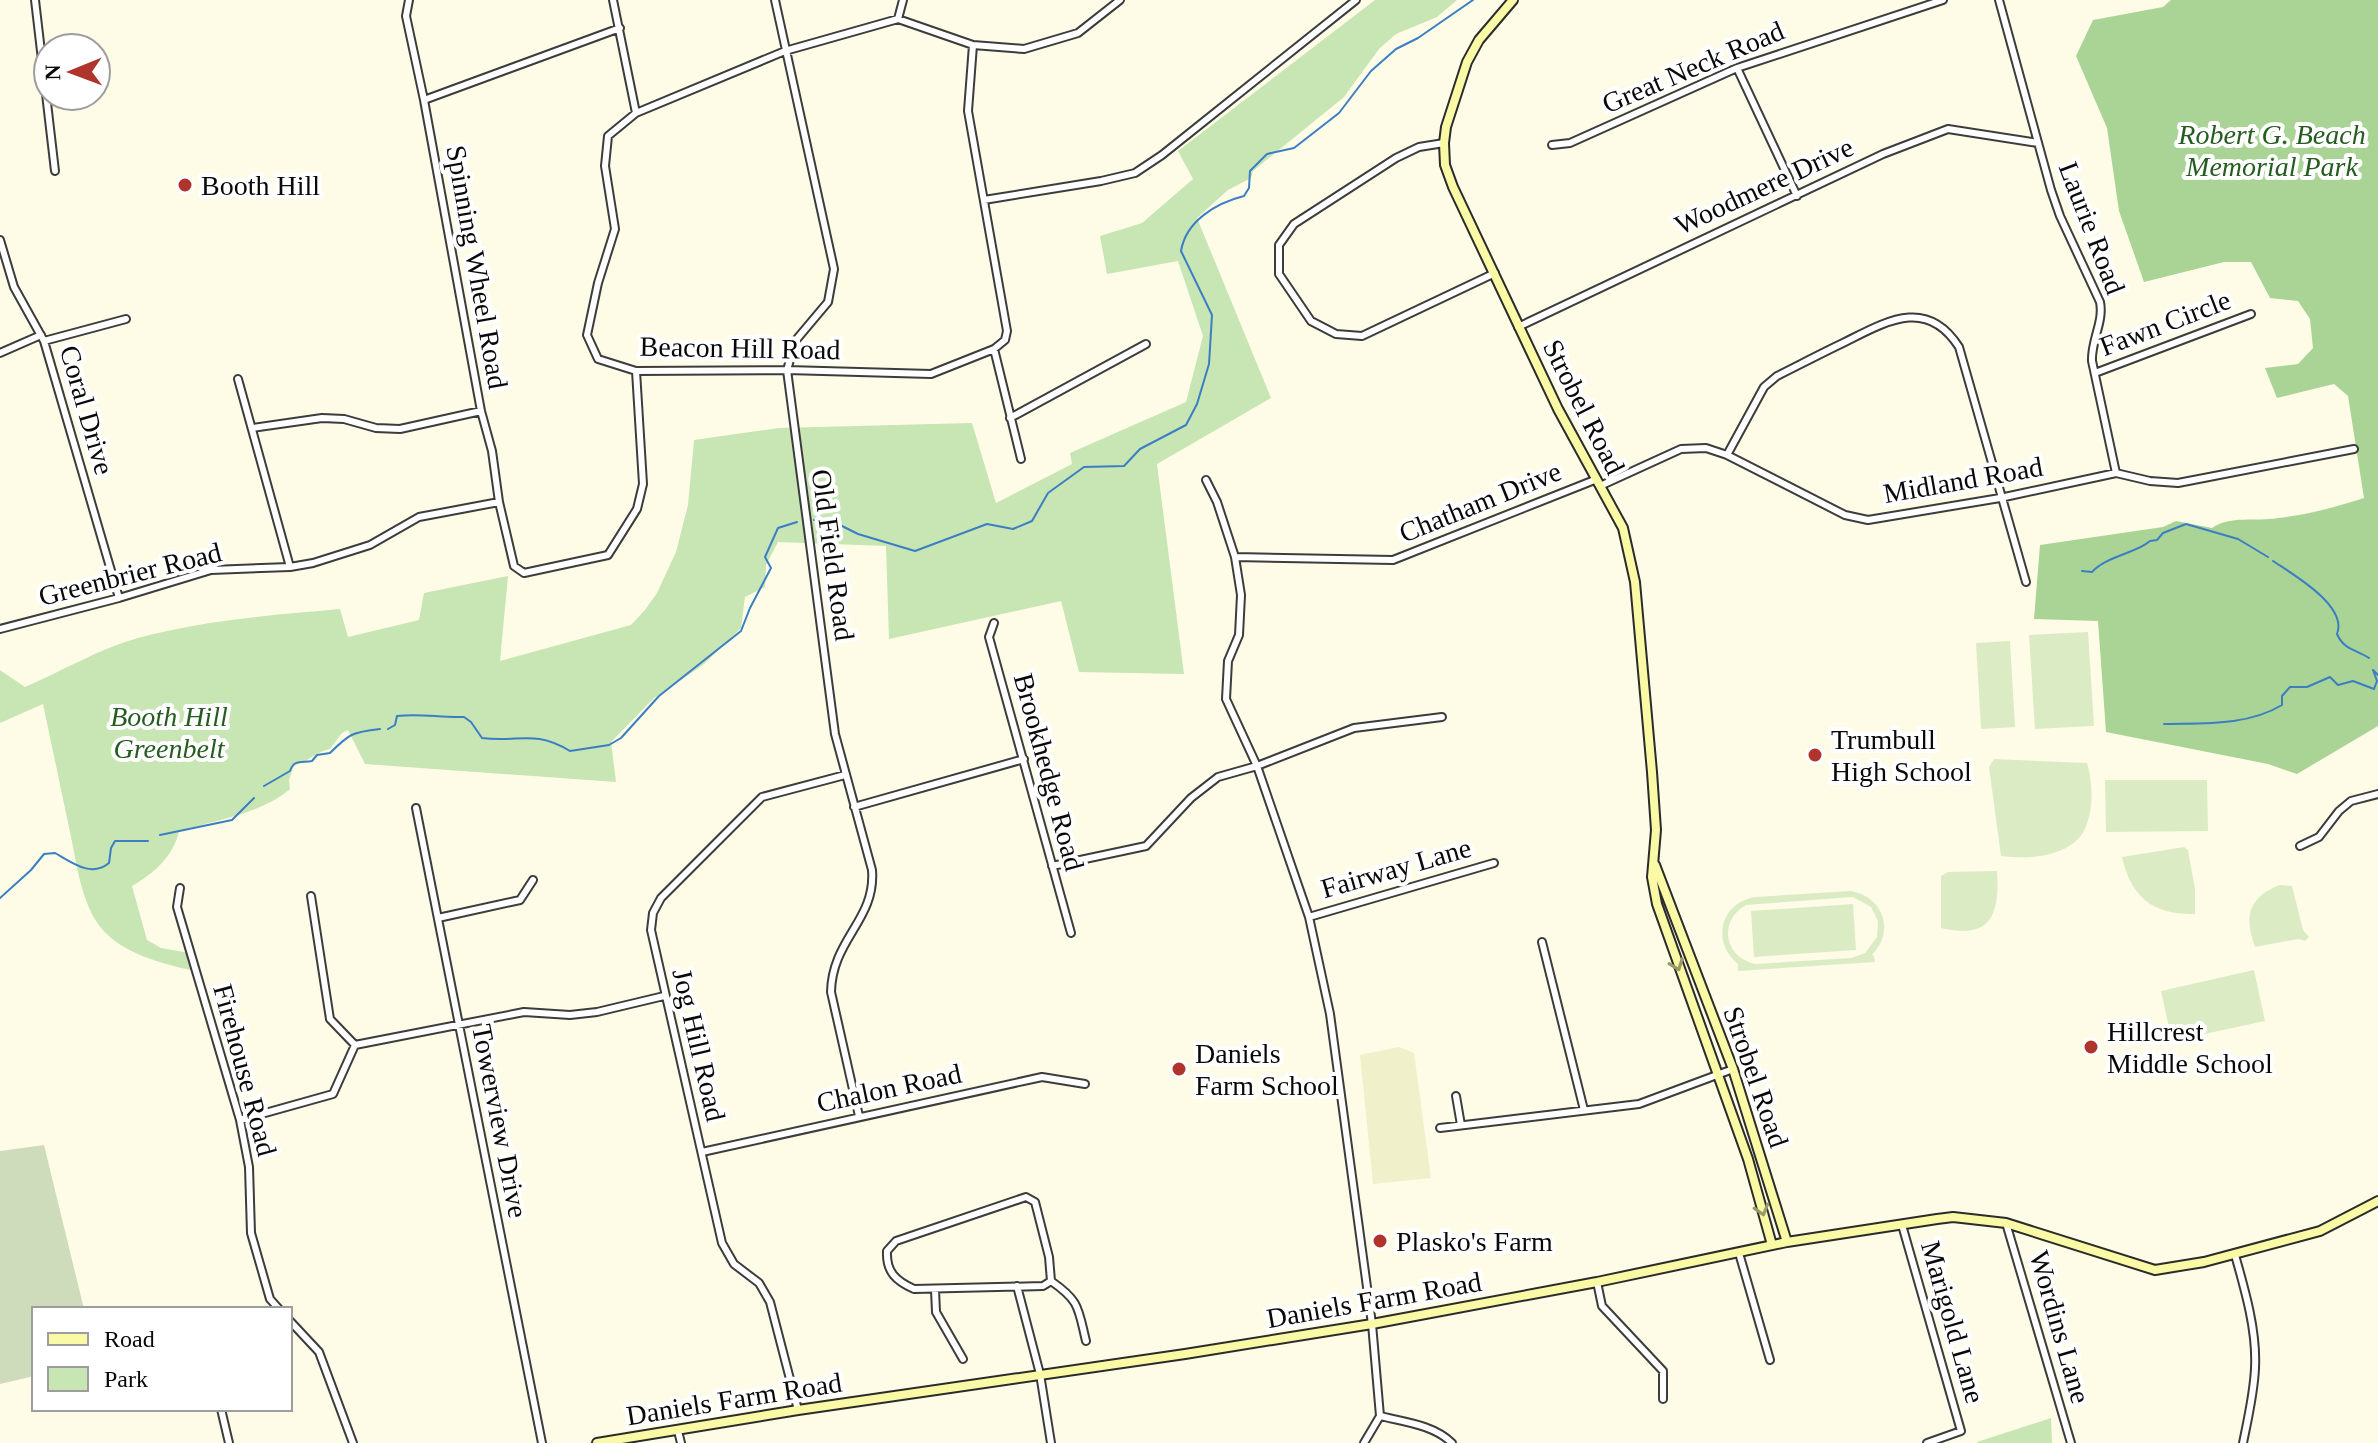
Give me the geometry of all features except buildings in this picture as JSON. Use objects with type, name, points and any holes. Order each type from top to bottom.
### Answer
[{"type":"main road","name":"Strobel Road","points":[[1513,0],[1471,50],[1446,127],[1445,165],[1558,409],[1623,528],[1635,582],[1652,772],[1656,830],[1652,877],[1666,933],[1748,1159],[1772,1245]]},
{"type":"main road","name":"Strobel Road","points":[[1654,863],[1733,1069],[1787,1242]]},
{"type":"main road","points":[[1666,933],[1678,929]]},
{"type":"main road","name":"Daniels Farm Road","points":[[597,1443],[1372,1324],[1597,1282],[1787,1242],[1953,1217],[2006,1223],[2155,1270],[2235,1255],[2320,1231],[2378,1201]]},
{"type":"street","points":[[35,0],[55,171]]},
{"type":"street","name":"Spinning Wheel Road","points":[[409,0],[406,16],[481,411],[492,451],[499,502],[514,566],[524,573],[608,555],[637,509],[643,484],[636,371]]},
{"type":"street","points":[[613,0],[636,113]]},
{"type":"street","name":"Old Field Road","points":[[775,0],[834,269],[828,302],[796,340],[787,370],[835,734],[872,870],[873,888],[866,910],[838,952],[831,973],[831,992],[859,1116]]},
{"type":"street","points":[[903,0],[898,19],[973,45],[1024,49],[1078,33],[1120,0]]},
{"type":"street","name":"Great Neck Road","points":[[1552,145],[1570,143],[1737,68],[1943,0]]},
{"type":"street","name":"Laurie Road","points":[[1999,0],[2060,216],[2100,302],[2100,320],[2092,343],[2095,373],[2116,473]]},
{"type":"street","points":[[984,200],[1135,173],[1162,155],[1351,2]]},
{"type":"street","name":"Beacon Hill Road","points":[[898,19],[785,51],[636,113],[608,136],[605,166],[615,229],[598,283],[587,335],[598,359],[636,371],[787,370],[931,374],[994,349]]},
{"type":"street","points":[[424,100],[620,28]]},
{"type":"street","points":[[973,45],[968,111],[1007,331],[1005,340],[994,349],[1021,459]]},
{"type":"street","points":[[1737,68],[1797,196]]},
{"type":"street","name":"Woodmere Drive","points":[[1518,327],[1883,154],[1948,129],[2038,143]]},
{"type":"street","points":[[1444,143],[1419,147],[1396,158],[1294,224],[1279,245],[1279,274],[1311,321],[1336,334],[1362,336],[1495,273]]},
{"type":"street","name":"Coral Drive","points":[[0,240],[14,287],[43,338],[119,598]]},
{"type":"street","name":"Fawn Circle","points":[[2095,373],[2251,314]]},
{"type":"street","points":[[1727,455],[1764,387],[1777,376],[1884,322],[1905,317],[1925,318],[1948,330],[1959,347],[2026,582]]},
{"type":"street","points":[[0,353],[43,338],[126,319]]},
{"type":"street","points":[[1010,418],[1146,344]]},
{"type":"street","points":[[238,379],[290,567]]},
{"type":"street","points":[[252,428],[322,418],[400,429],[481,411]]},
{"type":"street","name":"Midland Road","points":[[1598,482],[1681,449],[1706,448],[1727,455],[1845,515],[1868,520],[2000,498],[2116,473],[2150,481],[2178,483],[2354,449]]},
{"type":"street","points":[[1206,480],[1217,502],[1235,557],[1241,595],[1239,635],[1228,661],[1226,699],[1257,766],[1309,917],[1330,1014],[1372,1324],[1380,1416],[1364,1443]]},
{"type":"street","name":"Chatham Drive","points":[[1235,557],[1393,560],[1598,482]]},
{"type":"street","name":"Greenbrier Road","points":[[0,629],[211,570],[290,567],[313,563],[361,549],[419,517],[499,502]]},
{"type":"street","name":"Brookhedge Road","points":[[994,623],[989,637],[1071,933]]},
{"type":"street","points":[[1052,866],[1146,846],[1191,798],[1218,777],[1257,766],[1354,728],[1442,717]]},
{"type":"street","points":[[854,807],[1024,759]]},
{"type":"street","name":"Jog Hill Road","points":[[798,1410],[770,1302],[759,1283],[734,1264],[722,1243],[651,930],[653,913],[661,898],[762,797],[845,775]]},
{"type":"street","points":[[2300,846],[2319,837],[2351,801],[2378,794]]},
{"type":"street","name":"Towerview Drive","points":[[416,808],[542,1443]]},
{"type":"street","name":"Fairway Lane","points":[[1309,917],[1494,863]]},
{"type":"street","points":[[438,918],[520,900],[533,880]]},
{"type":"street","name":"Firehouse Road","points":[[180,888],[177,907],[240,1120],[249,1167],[251,1233],[270,1299],[277,1307]]},
{"type":"street","points":[[311,896],[330,1019],[355,1045]]},
{"type":"street","points":[[1542,942],[1584,1110]]},
{"type":"street","points":[[355,1045],[524,1012],[570,1015],[597,1012],[664,996]]},
{"type":"street","points":[[240,1120],[333,1094],[355,1045]]},
{"type":"street","points":[[1440,1128],[1639,1104],[1733,1069]]},
{"type":"street","name":"Chalon Road","points":[[702,1152],[1042,1077],[1085,1084]]},
{"type":"street","points":[[1456,1096],[1461,1125]]},
{"type":"street","points":[[1026,1197],[1035,1202],[1049,1257],[1051,1281],[1043,1286],[914,1289],[896,1281],[886,1264],[887,1251],[896,1241],[1026,1197]]},
{"type":"street","name":"Wordins Lane","points":[[2006,1223],[2071,1443]]},
{"type":"street","name":"Marigold Lane","points":[[1902,1225],[1961,1431],[1927,1443]]},
{"type":"street","points":[[1739,1253],[1770,1360]]},
{"type":"street","points":[[2235,1255],[2246,1299],[2256,1364],[2243,1443]]},
{"type":"street","points":[[1051,1281],[1077,1304],[1086,1341]]},
{"type":"street","points":[[1597,1282],[1602,1306],[1663,1371],[1663,1399]]},
{"type":"street","points":[[1017,1286],[1040,1374],[1051,1443]]},
{"type":"street","points":[[935,1290],[936,1312],[963,1359]]},
{"type":"street","points":[[292,1323],[319,1352],[353,1443]]},
{"type":"street","points":[[221,1411],[229,1443]]},
{"type":"street","points":[[1380,1416],[1433,1430],[1452,1443]]},
{"type":"street","points":[[678,1431],[681,1443]]},
{"type":"green space","name":"Booth Hill Greenbelt","points":[[1375,0],[1457,0],[1437,17],[1396,34],[1379,49],[1344,97],[1253,171],[1251,178],[1228,190],[1197,218],[1271,398],[1157,464],[1184,674],[1079,672],[1061,601],[889,639],[886,546],[778,542],[766,565],[765,587],[745,597],[741,628],[703,665],[654,698],[611,742],[616,782],[365,764],[348,730],[330,749],[294,765],[289,780],[290,789],[278,798],[252,810],[179,831],[162,863],[132,886],[147,940],[161,948],[195,954],[199,972],[129,950],[116,942],[96,921],[79,877],[43,704],[0,723],[0,670],[25,687],[95,654],[138,638],[213,622],[340,609],[348,637],[419,620],[424,593],[508,576],[500,661],[631,625],[657,593],[676,552],[688,505],[694,440],[779,428],[972,423],[996,503],[1072,464],[1070,453],[1186,402],[1203,336],[1178,261],[1107,274],[1100,236],[1142,223],[1193,179],[1178,151]]},
{"type":"green space","name":"Robert G. Beach Memorial Park","points":[[2171,0],[2378,0],[2378,726],[2297,774],[2268,764],[2106,732],[2098,621],[2034,619],[2040,545],[2163,527],[2176,521],[2212,528],[2235,520],[2300,515],[2364,498],[2348,396],[2334,384],[2277,398],[2265,368],[2298,364],[2313,348],[2310,319],[2298,301],[2270,298],[2251,262],[2224,262],[2144,282],[2119,211],[2107,128],[2076,56],[2093,20],[2163,7]]},
{"type":"green space","points":[[2088,632],[2094,726],[2035,729],[2029,635]]},
{"type":"green space","points":[[2010,641],[2015,727],[1981,729],[1976,643]]},
{"type":"green space","points":[[1994,759],[2087,763],[2091,804],[2082,835],[2067,847],[2039,856],[2001,856],[1989,767]]},
{"type":"green space","points":[[2105,780],[2207,780],[2208,831],[2106,832]]},
{"type":"green space","points":[[2184,847],[2188,850],[2195,889],[2195,914],[2168,911],[2146,901],[2131,883],[2122,857]]},
{"type":"green space","points":[[1997,871],[1997,900],[1989,920],[1971,930],[1941,928],[1941,876],[1948,872]]},
{"type":"green space","points":[[2279,885],[2292,886],[2303,930],[2309,937],[2305,941],[2298,939],[2255,947],[2250,926],[2251,910],[2261,896]]},
{"type":"green space","points":[[1851,891],[1862,895],[1878,908],[1884,926],[1879,946],[1872,955],[1875,962],[1738,971],[1738,964],[1724,945],[1723,924],[1734,907],[1755,897]],"holes":[[[1853,897],[1871,907],[1878,921],[1877,937],[1865,953],[1851,958],[1755,964],[1737,954],[1728,938],[1731,920],[1746,905]]]},
{"type":"green space","points":[[1853,904],[1856,950],[1754,957],[1751,911]]},
{"type":"green space","points":[[2254,970],[2265,1021],[2172,1041],[2161,991]]},
{"type":"green space","points":[[1399,1047],[1414,1053],[1431,1178],[1373,1184],[1360,1055]]},
{"type":"green space","points":[[44,1145],[84,1307],[32,1307],[32,1376],[0,1384],[0,1151]]},
{"type":"green space","points":[[2051,1418],[2052,1443],[1977,1443],[1977,1442]]},
{"type":"waterway","points":[[814,520],[828,519],[858,534],[915,551],[987,524],[1013,529],[1032,521],[1048,493],[1084,467],[1124,466],[1140,449],[1186,425],[1197,404],[1209,364],[1212,315],[1181,251],[1189,231],[1213,209],[1244,196],[1249,188],[1250,171],[1267,154],[1294,148],[1339,113],[1371,71],[1396,49],[1418,38],[1473,0]]},
{"type":"waterway","points":[[388,729],[395,725],[397,716],[464,717],[482,738],[546,740],[570,751],[609,745],[621,738],[659,696],[741,631],[771,568],[765,557],[778,528],[797,522]]},
{"type":"waterway","points":[[2082,571],[2092,572],[2105,562],[2186,524],[2238,539],[2268,557]]},
{"type":"waterway","points":[[2273,561],[2327,602],[2335,613],[2340,639],[2369,658]]},
{"type":"waterway","points":[[2164,724],[2225,722],[2254,717],[2282,705],[2282,696],[2290,687],[2307,687],[2330,677],[2338,685],[2353,681],[2374,689],[2377,681],[2373,670],[2378,675]]},
{"type":"waterway","points":[[264,786],[290,771],[296,763],[312,761],[317,755],[330,753],[352,735],[380,729]]},
{"type":"waterway","points":[[160,835],[232,820],[254,798]]},
{"type":"waterway","points":[[0,898],[44,854],[55,853],[81,867],[95,869],[109,863],[115,841],[148,841]]},
{"type":"place","name":"Booth Hill","points":[[185,185]]},
{"type":"place","name":"Trumbull High School","points":[[1815,755]]},
{"type":"place","name":"Hillcrest Middle School","points":[[2091,1047]]},
{"type":"place","name":"Daniels Farm School","points":[[1179,1069]]},
{"type":"place","name":"Plasko's Farm","points":[[1380,1241]]}]
